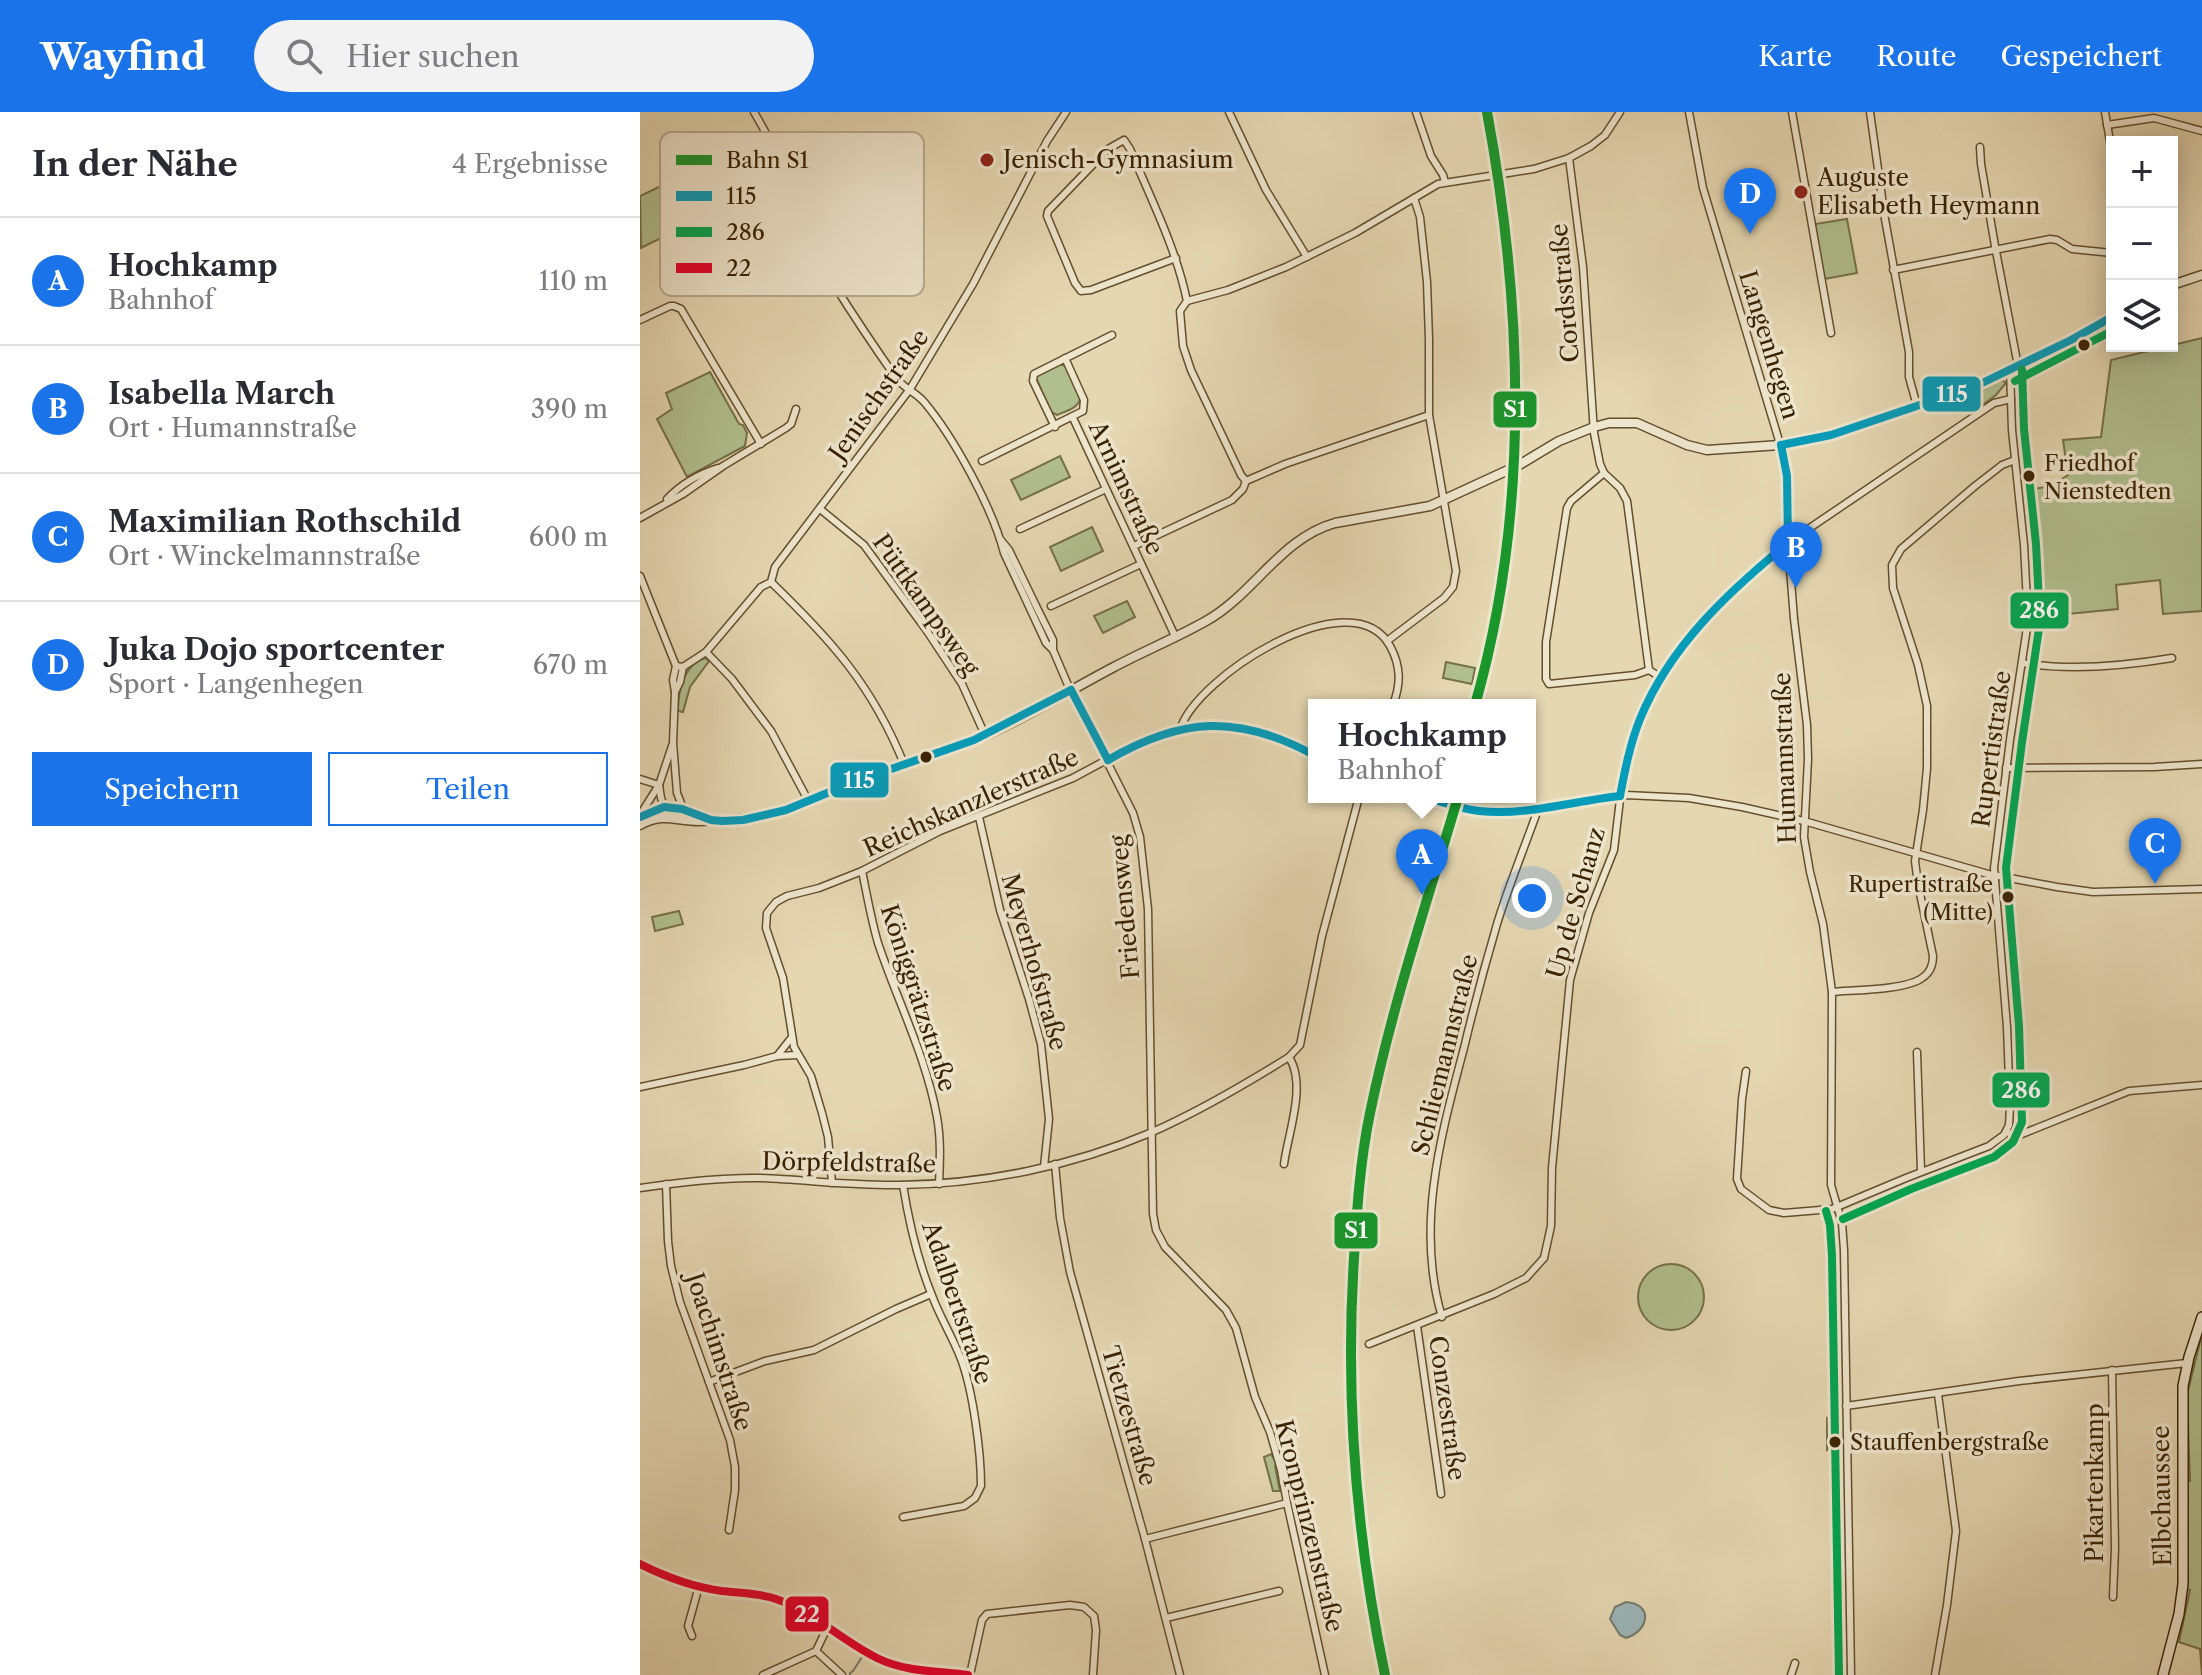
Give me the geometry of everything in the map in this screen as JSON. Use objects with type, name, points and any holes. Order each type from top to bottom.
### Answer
[{"type":"main road","name":"Elbchaussee","points":[[2163,1675],[2179,1614],[2183,1584],[2182,1401],[2187,1363],[2202,1317]]},
{"type":"street","name":"Friedensweg","points":[[754,112],[765,132]]},
{"type":"street","name":"Jenischstraße","points":[[680,667],[706,652],[761,587],[771,582],[775,567],[910,389],[978,275],[1047,141],[1066,112]]},
{"type":"street","points":[[1229,112],[1266,190],[1307,257]]},
{"type":"street","points":[[1416,112],[1431,156],[1445,182]]},
{"type":"street","points":[[1246,481],[1214,420],[1184,350],[1180,311],[1187,301],[1251,282],[1307,257],[1445,182],[1534,169],[1569,158],[1605,135],[1620,112]]},
{"type":"street","name":"Langenhegen","points":[[1689,112],[1703,188],[1781,445],[1787,476],[1788,543]]},
{"type":"street","points":[[1792,112],[1831,333]]},
{"type":"street","points":[[1870,112],[1893,270],[1909,352],[1909,377],[1917,406]]},
{"type":"street","points":[[2105,112],[2109,136]]},
{"type":"street","points":[[2107,125],[2154,118],[2202,131]]},
{"type":"street","points":[[1176,258],[1081,291],[1048,222],[1048,211],[1108,149],[1124,140],[1176,258],[1187,301]]},
{"type":"street","name":"Rupertistraße","points":[[1980,147],[2014,368],[2012,430],[2028,598],[2028,621],[1995,859],[2009,1048],[2010,1115],[2006,1132]]},
{"type":"street","name":"Cordsstraße","points":[[1569,158],[1583,267],[1594,427],[1597,454],[1604,473]]},
{"type":"street","points":[[1387,641],[1444,598],[1453,587],[1456,571],[1429,415],[1427,282],[1420,217],[1414,198]]},
{"type":"street","points":[[1893,270],[2054,239],[2072,249],[2106,252]]},
{"type":"street","points":[[2178,283],[2202,275]]},
{"type":"street","name":"Friedensweg","points":[[843,296],[898,380],[926,405],[956,448],[1053,640],[1053,650],[1071,690],[1133,813],[1140,837],[1148,909],[1152,1131]]},
{"type":"street","points":[[640,320],[670,306],[681,309],[761,444]]},
{"type":"street","points":[[656,817],[698,821],[754,818],[809,802],[854,782],[985,735],[1220,612],[1284,553],[1319,528],[1424,508],[1526,462],[1559,441],[1594,427],[1609,423],[1637,423],[1701,449],[1781,445],[1831,435],[1976,386],[2106,320]]},
{"type":"street","name":"Arnimstraße","points":[[1055,427],[1033,378],[1037,372],[1112,335]]},
{"type":"street","name":"Arnimstraße","points":[[1065,358],[1085,404],[1083,411],[1073,418],[1175,636]]},
{"type":"street","name":"Up de Schanz","points":[[1369,1344],[1442,1317],[1526,1278],[1539,1266],[1547,1252],[1570,980],[1589,913],[1614,850],[1620,796],[1635,728],[1660,677],[1709,613],[1788,543],[1994,403],[2011,399]]},
{"type":"street","points":[[640,518],[791,424],[796,409]]},
{"type":"street","points":[[1134,546],[1232,500],[1246,481],[1285,464],[1429,415]]},
{"type":"street","points":[[982,461],[1073,418]]},
{"type":"street","points":[[1832,992],[1904,985],[1921,980],[1930,969],[1933,956],[1918,884],[1916,854],[1927,768],[1927,706],[1918,665],[1893,588],[1892,565],[1901,549],[2002,465],[2015,460]]},
{"type":"street","points":[[1604,473],[1614,481],[1627,501],[1649,670],[1635,675],[1549,684],[1546,679],[1546,642],[1567,508],[1604,473]]},
{"type":"street","points":[[1020,529],[1106,489]]},
{"type":"street","name":"Püttkampsweg","points":[[820,509],[864,545],[927,631],[962,684],[985,735]]},
{"type":"street","name":"Humannstraße","points":[[1788,543],[1807,725],[1804,821],[1808,861],[1823,924],[1832,992],[1832,1179],[1834,1201],[1842,1223],[1844,1250],[1851,1675]]},
{"type":"street","points":[[1051,606],[1141,564]]},
{"type":"street","points":[[640,576],[680,667],[673,680],[673,743],[677,793],[679,803],[685,810]]},
{"type":"street","points":[[771,582],[822,633],[864,685],[881,712],[904,764]]},
{"type":"street","points":[[1180,730],[1186,714],[1222,679],[1267,647],[1288,636],[1325,625],[1368,627],[1387,641],[1399,670],[1395,699]]},
{"type":"street","points":[[706,652],[732,679],[766,723],[809,802]]},
{"type":"street","points":[[2022,663],[2077,666],[2172,658]]},
{"type":"street","points":[[1649,670],[1660,677]]},
{"type":"street","name":"Reichskanzlerstraße","points":[[832,1183],[828,1137],[822,1113],[811,1076],[797,1055],[783,978],[766,928],[767,913],[771,907],[781,899],[862,871],[940,831],[1038,793],[1151,737],[1213,727],[1258,731],[1308,752]]},
{"type":"street","points":[[640,816],[659,785],[673,743]]},
{"type":"street","points":[[2006,768],[2202,764]]},
{"type":"street","points":[[640,779],[659,785]]},
{"type":"street","points":[[659,785],[666,808],[674,818]]},
{"type":"street","points":[[640,825],[656,817],[677,793]]},
{"type":"street","points":[[1447,803],[1472,810],[1512,812],[1620,796],[1705,801],[1804,821],[1995,875],[2093,892],[2202,889]]},
{"type":"street","points":[[1284,1164],[1297,1083],[1294,1065],[1289,1057],[1303,1037],[1322,936],[1357,803]]},
{"type":"street","points":[[640,816],[666,808],[685,810],[711,820]]},
{"type":"street","name":"Schliemannstraße","points":[[1442,1317],[1434,1277],[1431,1228],[1434,1175],[1487,959],[1536,815],[1535,809]]},
{"type":"street","name":"Meyerhofstraße","points":[[979,817],[996,896],[1034,1014],[1042,1052],[1049,1126],[1044,1167]]},
{"type":"street","name":"Königgrätzstraße","points":[[862,871],[878,941],[933,1097],[939,1134],[939,1184]]},
{"type":"street","points":[[777,1056],[792,1037]]},
{"type":"street","points":[[1917,1052],[1921,1171]]},
{"type":"street","points":[[640,1087],[777,1056],[797,1055]]},
{"type":"street","name":"Dörpfeldstraße","points":[[640,1188],[739,1178],[939,1184],[1011,1174],[1108,1148],[1152,1131],[1224,1095],[1289,1057]]},
{"type":"street","points":[[1746,1071],[1737,1179],[1741,1189],[1777,1212],[1838,1208],[1921,1171],[1989,1146],[2006,1132],[2022,1134],[2129,1091],[2202,1085]]},
{"type":"street","name":"Kronprinzenstraße","points":[[1152,1131],[1156,1230],[1165,1247],[1226,1310],[1236,1328],[1255,1397],[1279,1462],[1325,1675]]},
{"type":"street","name":"Tietzestraße","points":[[1055,1164],[1060,1218],[1070,1272],[1180,1675]]},
{"type":"street","name":"Joachimstraße","points":[[666,1184],[668,1241],[674,1277],[686,1323],[730,1440],[735,1467],[729,1530]]},
{"type":"street","name":"Adalbertstraße","points":[[903,1185],[916,1248],[931,1294],[961,1360],[970,1392],[981,1486],[975,1498],[964,1506],[903,1517]]},
{"type":"street","points":[[709,1382],[765,1361],[814,1350],[931,1294]]},
{"type":"street","name":"Conzestraße","points":[[1417,1326],[1441,1494]]},
{"type":"street","points":[[1846,1406],[2112,1370],[2187,1363]]},
{"type":"street","name":"Pikartenkamp","points":[[2112,1370],[2113,1597]]},
{"type":"street","points":[[1935,1675],[1956,1531],[1938,1394]]},
{"type":"street","points":[[1145,1539],[1287,1503]]},
{"type":"street","points":[[640,1564],[667,1577],[699,1586],[777,1599],[806,1612],[878,1659],[915,1668],[969,1675],[981,1625],[987,1614],[1070,1605],[1084,1607],[1094,1616],[1096,1630],[1093,1675]]},
{"type":"street","points":[[692,1636],[688,1626],[699,1586]]},
{"type":"street","points":[[1166,1618],[1279,1591]]},
{"type":"street","points":[[763,1675],[816,1651],[828,1626]]},
{"type":"street","points":[[816,1651],[842,1675]]},
{"type":"street","points":[[1791,1675],[1795,1663]]},
{"type":"green space","points":[[660,186],[660,239],[641,248],[640,196]]},
{"type":"green space","points":[[1847,219],[1857,273],[1824,279],[1815,224]]},
{"type":"green space","points":[[2202,338],[2202,611],[2163,614],[2160,580],[2116,585],[2118,609],[2037,617],[2027,490],[2051,486],[2068,475],[2063,440],[2101,437],[2111,360],[2144,352],[2178,352],[2178,344]]},
{"type":"green space","points":[[1059,364],[1066,366],[1080,397],[1075,406],[1057,415],[1051,412],[1036,378]]},
{"type":"green space","points":[[710,372],[747,433],[745,446],[687,477],[657,419],[672,409],[666,393]]},
{"type":"green space","points":[[2002,380],[2006,383],[1981,406],[1976,393]]},
{"type":"green space","points":[[1060,456],[1070,477],[1021,500],[1011,480]]},
{"type":"green space","points":[[1092,527],[1103,551],[1061,571],[1050,547]]},
{"type":"green space","points":[[1127,601],[1135,617],[1103,633],[1094,616]]},
{"type":"green space","points":[[706,658],[709,661],[690,687],[683,712],[678,711],[679,695],[687,672]]},
{"type":"green space","points":[[1446,662],[1475,668],[1472,684],[1443,678]]},
{"type":"green space","points":[[679,911],[683,924],[655,931],[652,917]]},
{"type":"green space","points":[[1664,1264],[1678,1264],[1690,1269],[1699,1278],[1704,1297],[1702,1310],[1695,1321],[1678,1330],[1664,1330],[1652,1325],[1643,1316],[1638,1304],[1638,1290],[1643,1278],[1652,1269]]},
{"type":"green space","points":[[2202,1334],[2202,1675],[2200,1649],[2179,1642],[2190,1590],[2182,1590],[2184,1482],[2190,1481],[2187,1395]]},
{"type":"green space","points":[[1827,1418],[1839,1426],[1842,1443],[1827,1450]]},
{"type":"green space","points":[[1271,1454],[1277,1464],[1281,1491],[1273,1491],[1264,1457]]},
{"type":"water","points":[[1626,1602],[1641,1607],[1645,1618],[1640,1630],[1626,1638],[1620,1635],[1610,1619],[1615,1607]]},
{"type":"waterway","points":[[850,1675],[862,1657]]},
{"type":"rail line","name":"S1","points":[[1476,699],[1493,632],[1505,559],[1515,409],[1514,334],[1508,260],[1487,112]]},
{"type":"rail line","name":"S1","points":[[1385,1675],[1360,1520],[1352,1416],[1352,1311],[1361,1167],[1389,1033],[1456,803]]},
{"type":"transit line","name":"115","points":[[1781,445],[1831,435],[1976,386],[2106,320]]},
{"type":"transit line","name":"286","points":[[2015,381],[2106,334]]},
{"type":"transit line","name":"286","points":[[1843,1219],[1994,1157],[2013,1142],[2022,1122],[2019,1026],[2006,868],[2040,622],[2022,370]]},
{"type":"transit line","name":"115","points":[[1781,445],[1787,476],[1788,543]]},
{"type":"transit line","name":"115","points":[[1620,796],[1636,728],[1667,668],[1723,601],[1788,543]]},
{"type":"transit line","name":"115","points":[[1071,690],[1108,760]]},
{"type":"transit line","name":"115","points":[[640,817],[664,807],[722,821],[743,820],[786,810],[854,782],[974,740],[1071,690]]},
{"type":"transit line","name":"115","points":[[1108,760],[1161,735],[1210,726],[1260,732],[1308,752]]},
{"type":"transit line","name":"115","points":[[1445,803],[1465,809],[1497,812],[1532,810],[1620,796]]},
{"type":"transit line","name":"286","points":[[1826,1211],[1832,1256],[1839,1675]]},
{"type":"transit line","name":"22","points":[[640,1564],[701,1587],[776,1599],[803,1611],[888,1663],[968,1675]]},
{"type":"place","name":"Jenisch-Gymnasium","points":[[987,160]]},
{"type":"place","name":"Auguste Elisabeth Heymann","points":[[1801,192]]},
{"type":"place","name":"Juka Dojo sportcenter","points":[[1750,234]]},
{"type":"place","name":"Friedhof Nienstedten","points":[[2029,476]]},
{"type":"place","name":"Isabella March","points":[[1796,588]]},
{"type":"place","name":"Maximilian Rothschild","points":[[2155,884]]},
{"type":"place","name":"Hochkamp","points":[[1422,895]]},
{"type":"place","name":"Rupertistraße (Mitte)","points":[[2008,897]]},
{"type":"place","name":"Stauffenbergstraße","points":[[1835,1442]]}]
